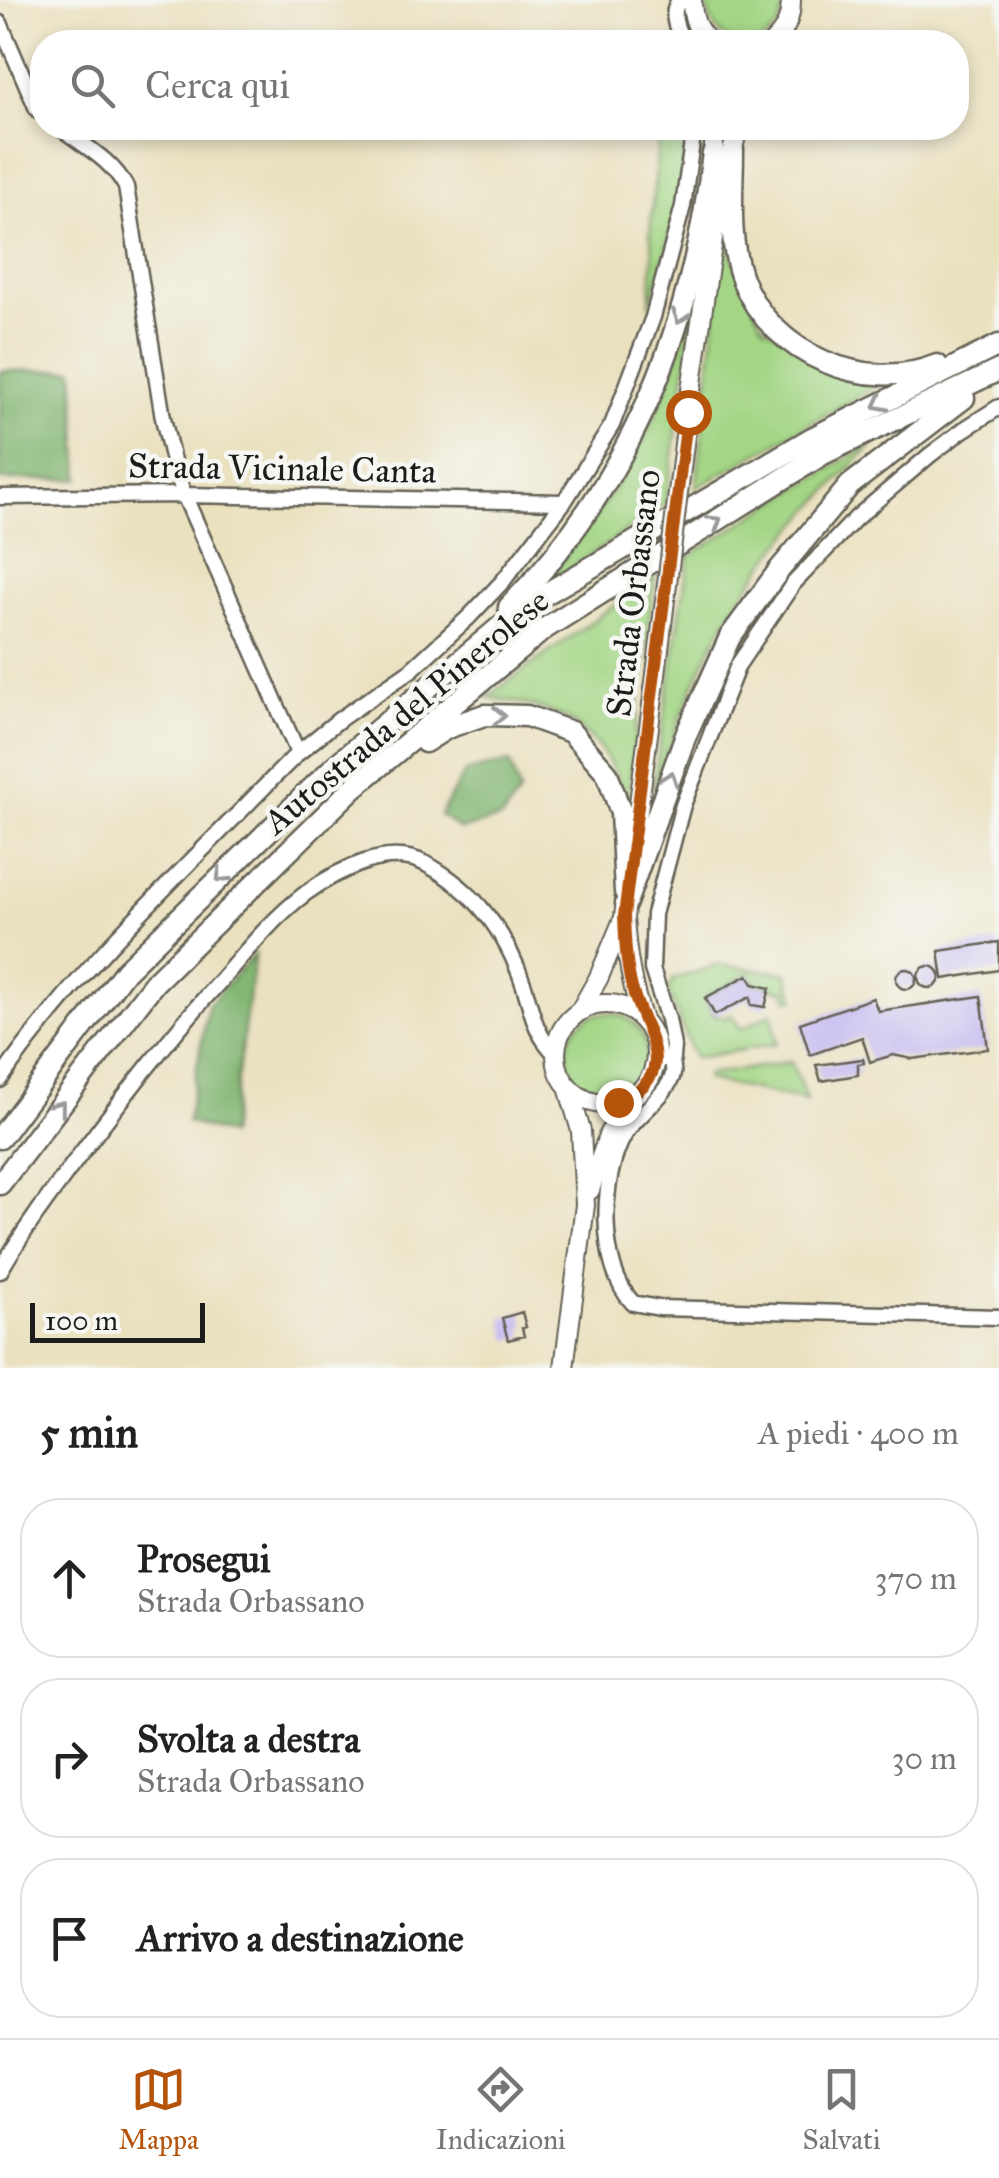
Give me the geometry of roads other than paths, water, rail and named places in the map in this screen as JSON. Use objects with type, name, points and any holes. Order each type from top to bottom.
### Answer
[{"type":"highway","points":[[723,152],[742,280],[767,320],[795,346],[849,370],[882,375],[921,371],[999,342]]},
{"type":"highway","points":[[336,765],[524,591],[608,481],[656,385],[682,311],[723,152]]},
{"type":"highway","name":"Autostrada del Pinerolese","points":[[0,1138],[125,971],[336,765],[525,606],[812,438],[999,342]]},
{"type":"highway","name":"Autostrada del Pinerolese","points":[[0,1184],[155,982],[352,789],[544,629],[823,454],[999,370]]},
{"type":"highway","points":[[625,910],[685,737],[730,637],[850,485],[954,404],[999,378]]},
{"type":"highway","points":[[352,789],[447,728],[484,715],[526,716],[571,732],[607,774],[620,813],[625,910]]},
{"type":"main road","points":[[689,0],[701,30]]},
{"type":"main road","points":[[783,30],[791,0]]},
{"type":"main road","name":"Strada Orbassano","points":[[718,140],[723,152]]},
{"type":"main road","name":"Strada Orbassano","points":[[664,1059],[643,1020],[631,985],[625,910],[723,152],[730,140]]},
{"type":"main road","name":"Strada Orbassano","points":[[556,1053],[562,1028],[580,1010],[599,978],[625,910]]},
{"type":"main road","points":[[580,1010],[596,1004],[613,1004],[643,1020]]},
{"type":"main road","points":[[556,1053],[558,1071],[568,1087],[581,1130],[585,1205],[564,1368]]},
{"type":"main road","points":[[585,1205],[609,1133],[664,1059]]},
{"type":"main road","points":[[568,1087],[582,1098],[600,1104],[635,1095]]},
{"type":"street","points":[[678,30],[674,10],[678,2],[689,0]]},
{"type":"street","points":[[0,24],[30,93]]},
{"type":"street","points":[[77,140],[107,162],[126,187],[172,458],[184,495],[298,753]]},
{"type":"street","points":[[0,1080],[96,960],[298,753],[412,670],[449,636],[504,581],[564,502],[612,426],[653,317],[683,206],[692,140]]},
{"type":"street","points":[[999,408],[940,446],[856,518],[793,584],[738,665],[683,804],[654,914],[652,969],[674,1046],[664,1059],[673,1075],[628,1129],[614,1158],[606,1204],[608,1240],[624,1294],[644,1307],[999,1317]]},
{"type":"street","name":"Strada Vicinale Canta","points":[[0,496],[564,502]]},
{"type":"street","points":[[0,1272],[76,1160],[190,1013],[289,906],[348,869],[396,856],[422,861],[480,906],[508,946],[542,1042],[556,1053]]},
{"type":"street","points":[[581,1237],[608,1240]]}]
